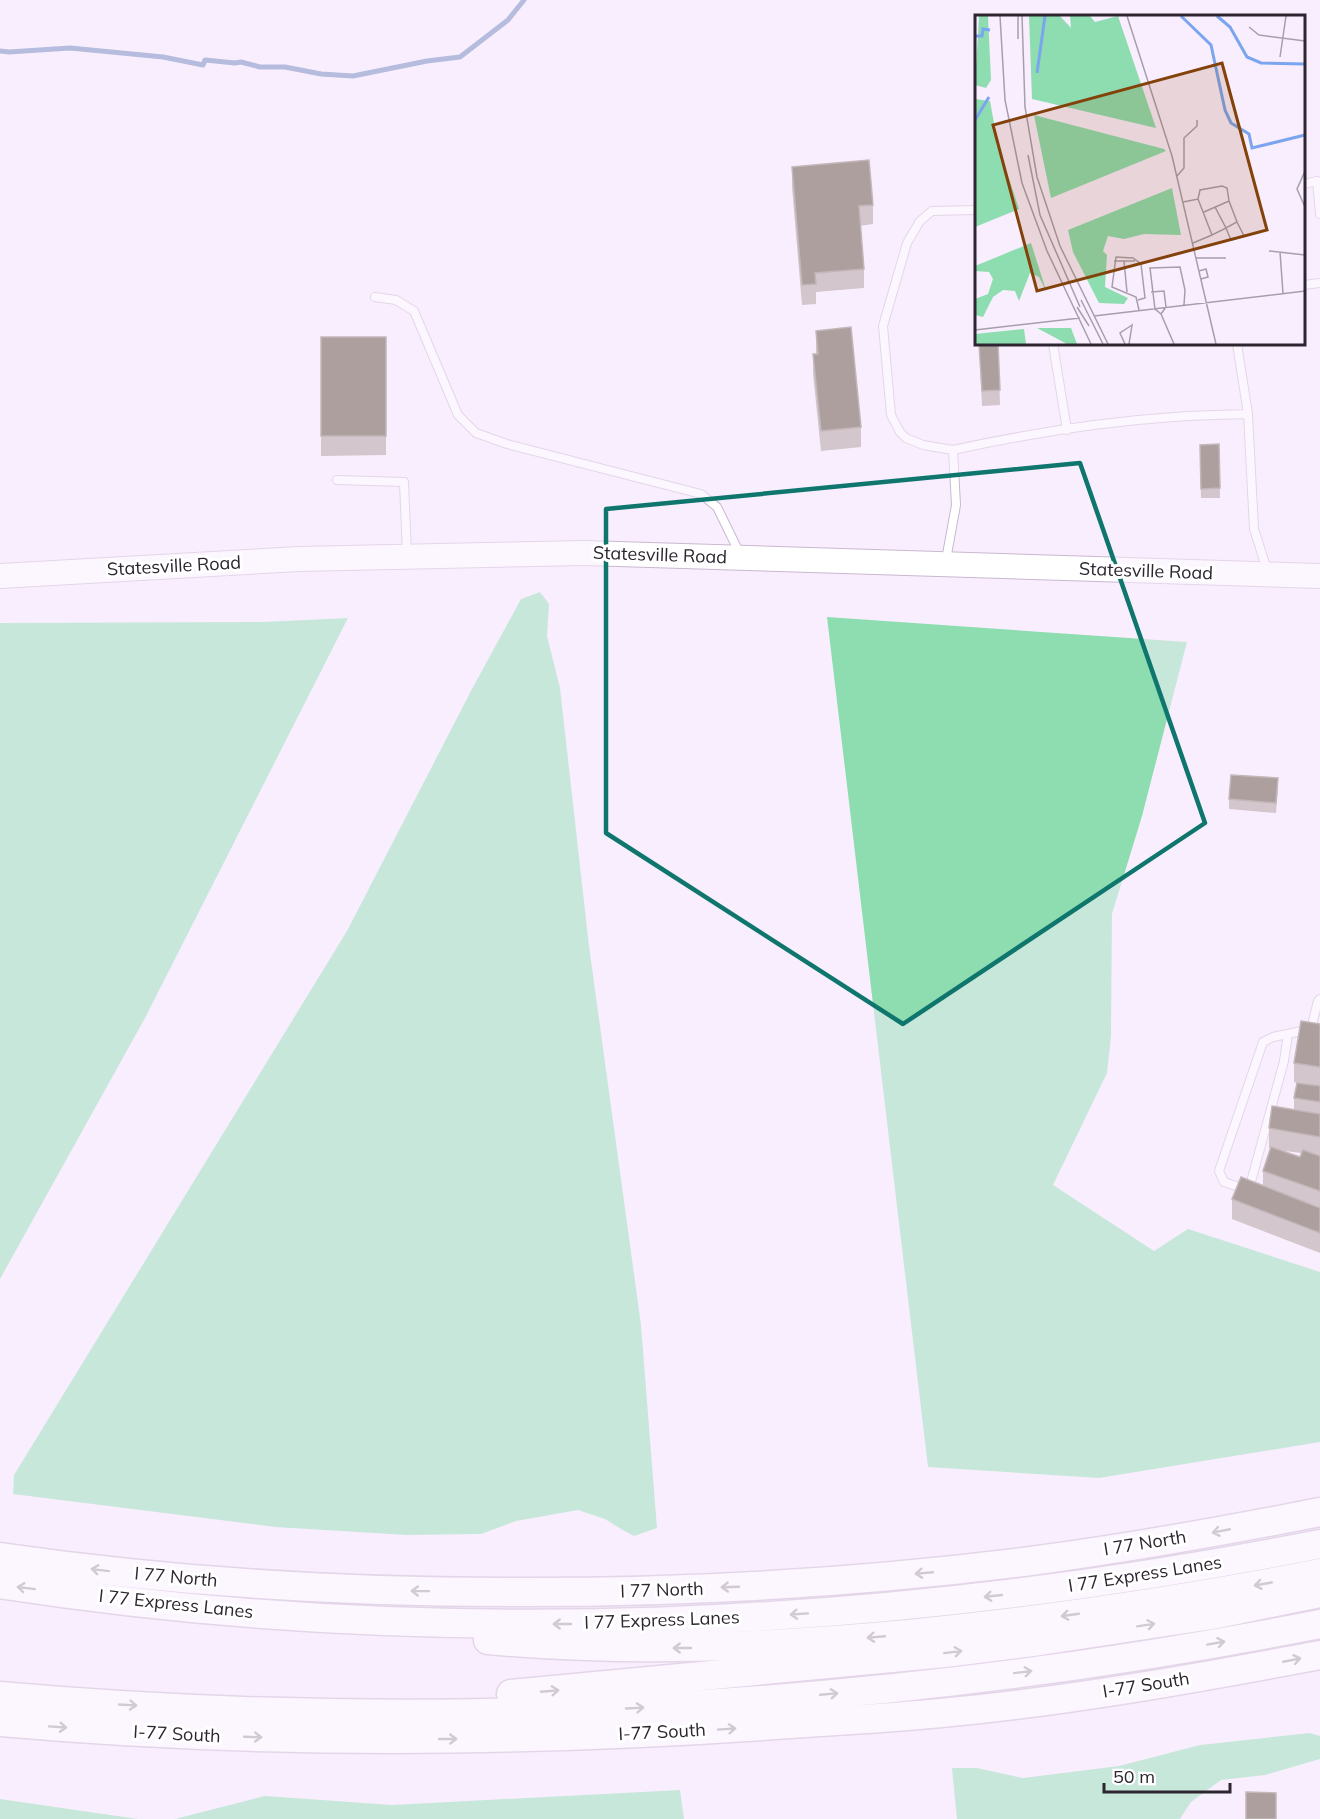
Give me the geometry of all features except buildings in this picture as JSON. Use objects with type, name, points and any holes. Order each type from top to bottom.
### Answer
[{"type":"highway","name":"I 77 North","points":[[0,1557],[113,1571],[387,1591],[570,1593],[665,1590],[848,1580],[1030,1561],[1199,1535],[1320,1512]]},
{"type":"highway","name":"I 77 Express Lanes","points":[[0,1584],[110,1598],[293,1615],[386,1621],[559,1624],[769,1616],[930,1603],[1033,1591],[1204,1566],[1320,1544]]},
{"type":"highway","points":[[293,1615],[463,1638],[531,1644],[635,1648],[759,1646],[1037,1620],[1209,1594],[1320,1573]]},
{"type":"highway","points":[[303,1712],[615,1686],[945,1653],[1202,1617],[1320,1593]]},
{"type":"highway","points":[[0,1696],[119,1705],[303,1712],[476,1713],[673,1706],[834,1694],[1043,1669],[1217,1643],[1320,1624]]},
{"type":"highway","name":"I-77 South","points":[[0,1722],[117,1731],[303,1739],[488,1739],[651,1733],[951,1712],[1169,1682],[1320,1655]]},
{"type":"main road","name":"Statesville Road","points":[[0,576],[299,559],[585,553],[1320,576]]},
{"type":"lane","points":[[1305,184],[1317,181],[1320,214]]},
{"type":"lane","points":[[975,210],[932,211],[920,221],[907,243],[883,326],[891,415],[906,438],[923,445],[953,450],[1012,437],[1067,430],[1174,417],[1248,414]]},
{"type":"lane","points":[[1305,285],[1320,283]]},
{"type":"lane","points":[[375,297],[396,300],[414,311],[459,415],[476,433],[507,444],[700,494],[717,507],[741,558]]},
{"type":"lane","points":[[1053,345],[1067,430]]},
{"type":"lane","points":[[1237,345],[1248,414],[1254,529],[1269,575]]},
{"type":"lane","points":[[945,564],[956,505],[953,450]]},
{"type":"lane","points":[[337,480],[404,482],[407,556]]},
{"type":"lane","points":[[1258,1194],[1224,1182],[1219,1171],[1263,1042],[1273,1037],[1311,1029],[1320,999]]},
{"type":"lane","points":[[1248,1190],[1284,1061],[1288,1034]]},
{"type":"lane","points":[[1268,1117],[1279,1118]]},
{"type":"highlighted area","points":[[1080,463],[1205,823],[903,1024],[606,833],[606,509]]},
{"type":"green space","points":[[540,592],[549,604],[547,636],[560,688],[589,946],[641,1325],[657,1528],[634,1536],[605,1519],[578,1510],[516,1521],[481,1534],[407,1535],[275,1527],[13,1494],[14,1475],[347,931],[521,599]]},
{"type":"green space","points":[[827,617],[1187,642],[1142,816],[1112,914],[1111,1036],[1107,1073],[1053,1185],[1154,1251],[1188,1229],[1320,1272],[1320,1442],[1099,1478],[928,1467]]},
{"type":"green space","points":[[348,618],[145,1018],[0,1279],[0,623],[263,622]]},
{"type":"green space","points":[[1310,1733],[1320,1736],[1320,1759],[1265,1775],[1221,1780],[1191,1802],[1180,1819],[957,1819],[952,1768],[977,1768],[1023,1778],[1119,1766],[1200,1745]]},
{"type":"green space","points":[[680,1790],[684,1819],[175,1819],[265,1796],[392,1805]]},
{"type":"green space","points":[[0,1799],[138,1819],[0,1819]]},
{"type":"waterway","points":[[0,51],[70,48],[163,57],[203,65],[205,60],[241,62],[260,67],[285,67],[321,74],[353,76],[427,61],[460,57],[508,20],[524,0]]}]
